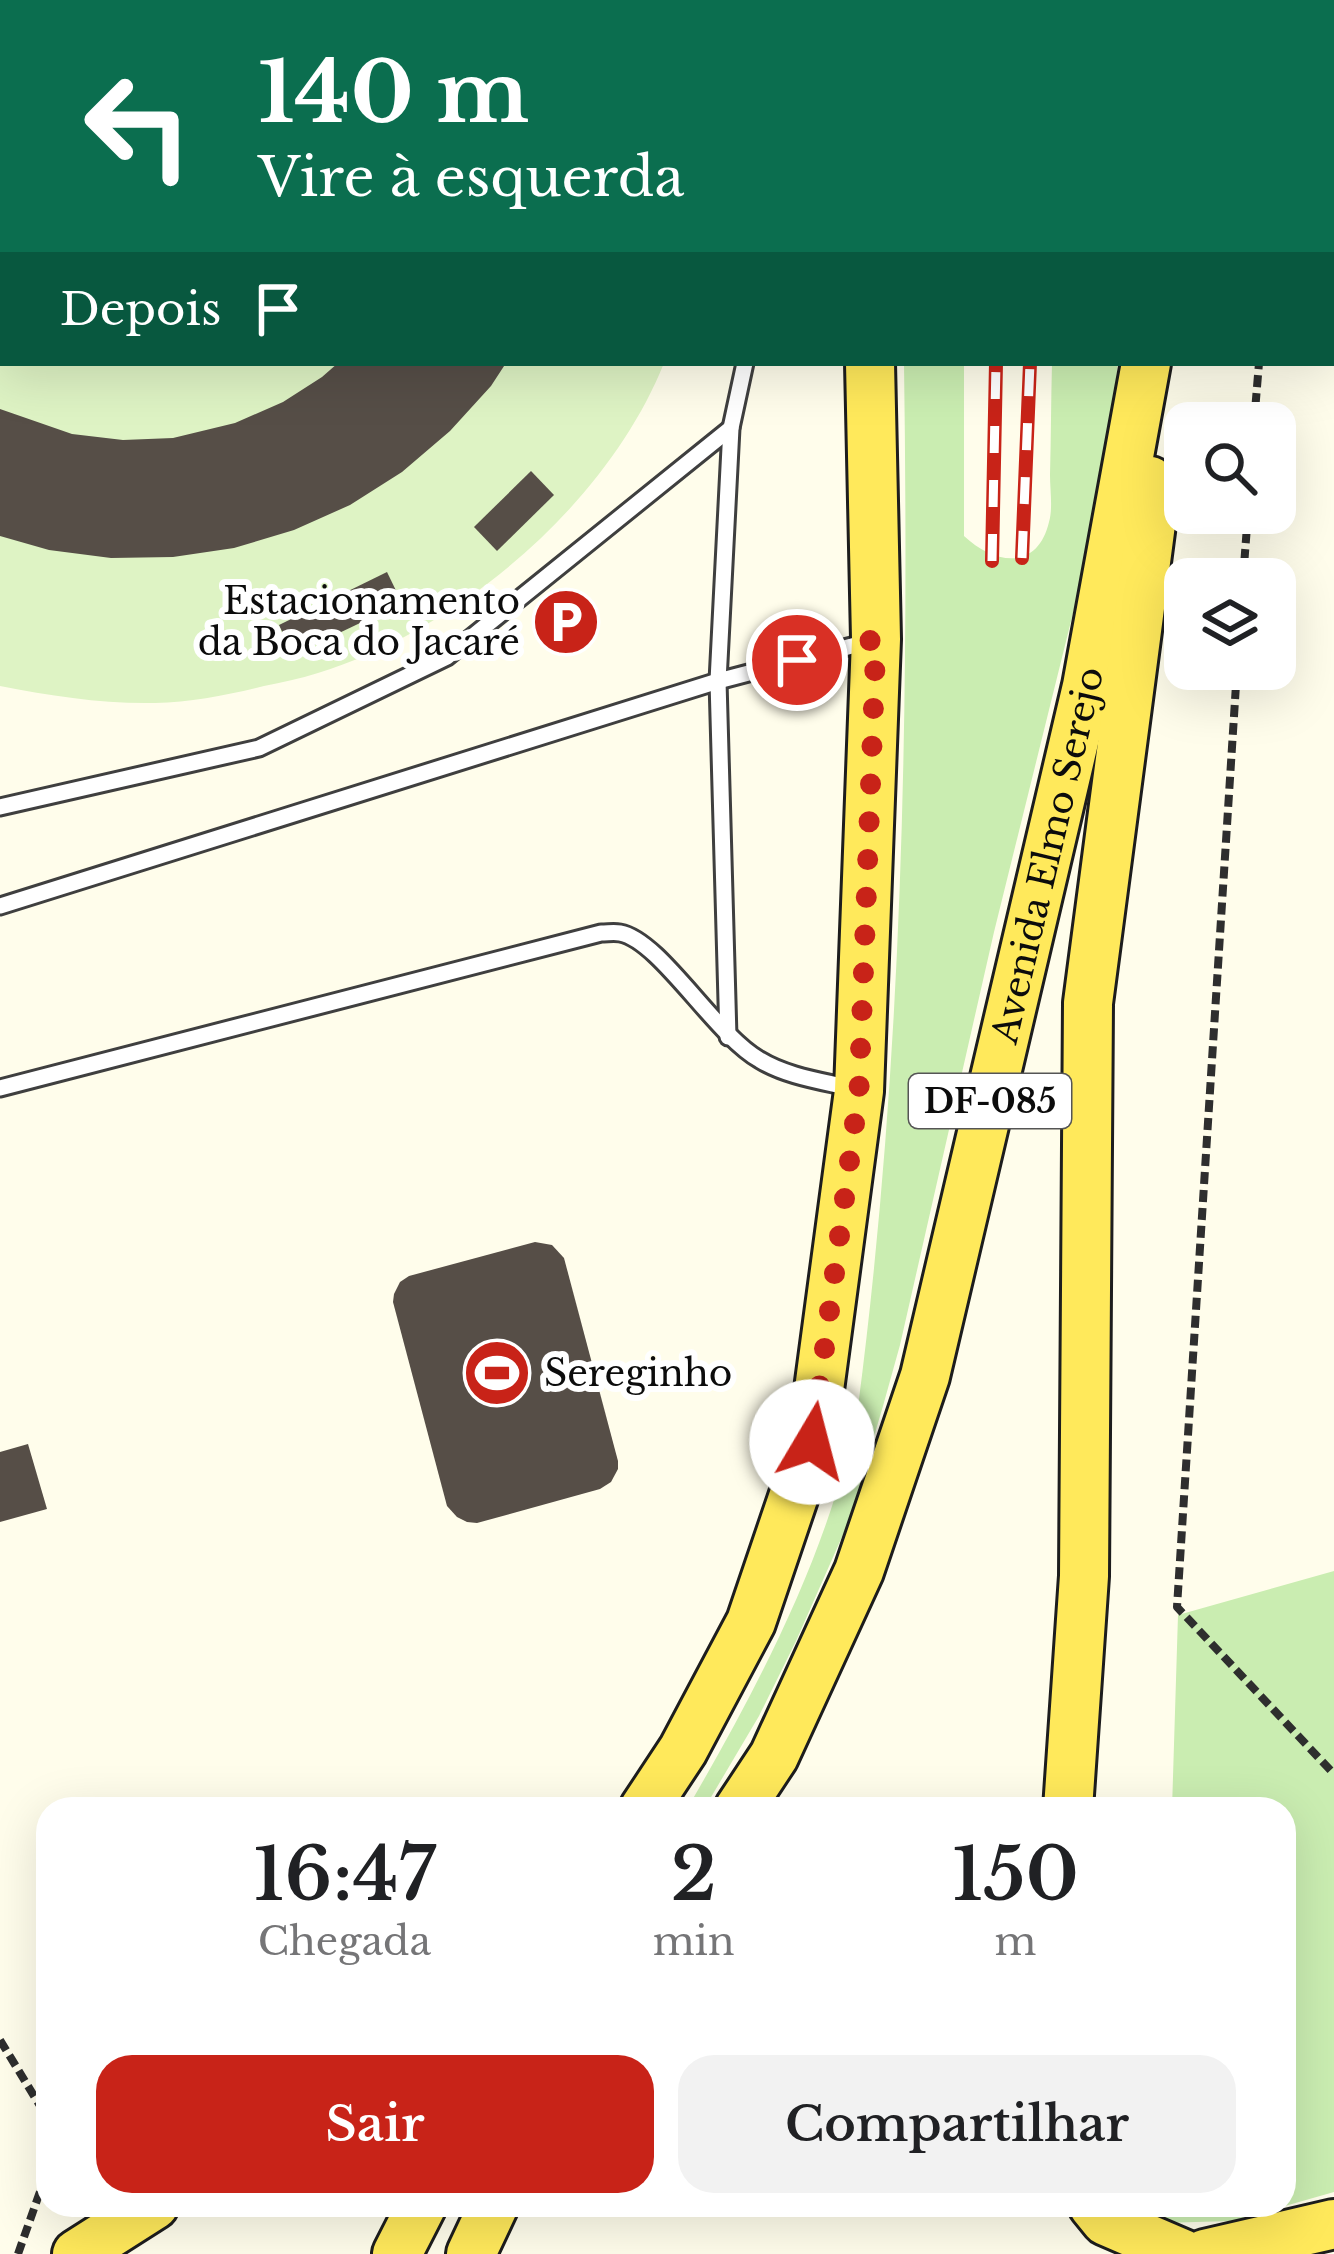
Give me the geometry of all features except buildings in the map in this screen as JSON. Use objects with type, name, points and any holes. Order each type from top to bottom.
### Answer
[{"type":"main road","name":"DF-085","points":[[652,1797],[683,1750],[751,1622],[812,1442],[859,1090],[876,639],[870,366]]},
{"type":"main road","name":"Avenida Elmo Serejo","points":[[747,1797],[774,1756],[860,1571],[925,1376],[1088,686],[1145,370]]},
{"type":"main road","points":[[1069,1797],[1084,1576],[1088,1003],[1152,516],[1145,370]]},
{"type":"main road","points":[[77,2254],[135,2217]]},
{"type":"main road","points":[[397,2254],[416,2217]]},
{"type":"main road","points":[[471,2254],[488,2217]]},
{"type":"main road","points":[[1103,2217],[1184,2254]]},
{"type":"main road","points":[[1205,2254],[1334,2224]]},
{"type":"lane","points":[[728,1037],[718,681],[731,428],[744,366]]},
{"type":"lane","points":[[0,806],[259,748],[447,657],[731,428]]},
{"type":"lane","points":[[0,906],[718,681],[876,639]]},
{"type":"lane","points":[[0,1088],[601,933],[622,933],[644,944],[728,1037],[760,1061],[859,1090]]},
{"type":"path","points":[[1256,402],[1259,366]]},
{"type":"path","points":[[1236,690],[1178,1607],[1334,1774]]},
{"type":"path","points":[[0,2040],[36,2099]]},
{"type":"path","points":[[18,2254],[36,2203]]},
{"type":"green space","points":[[0,366],[663,366],[639,415],[568,511],[476,592],[372,653],[298,679],[183,701],[77,699],[0,686]]},
{"type":"green space","points":[[904,366],[964,366],[964,536],[988,553],[1013,558],[1035,549],[1050,517],[1052,366],[1118,366],[1102,496],[994,932],[900,1345],[849,1521],[759,1716],[711,1797],[694,1797],[766,1665],[811,1564],[846,1460],[858,1407],[894,1017],[905,625]]},
{"type":"green space","points":[[1334,1571],[1334,2192],[1296,2203],[1296,1797],[1172,1797],[1178,1615]]},
{"type":"green space","points":[[1160,2217],[1246,2217],[1232,2221],[1160,2223]]},
{"type":"railway","points":[[992,561],[996,366]]},
{"type":"railway","points":[[1022,558],[1030,366]]},
{"type":"place","name":"Estacionamento da Boca do Jacaré","points":[[566,622]]},
{"type":"place","name":"Sereginho","points":[[497,1373]]},
{"type":"route","points":[[797,660],[876,639],[859,1090],[812,1442]]}]
